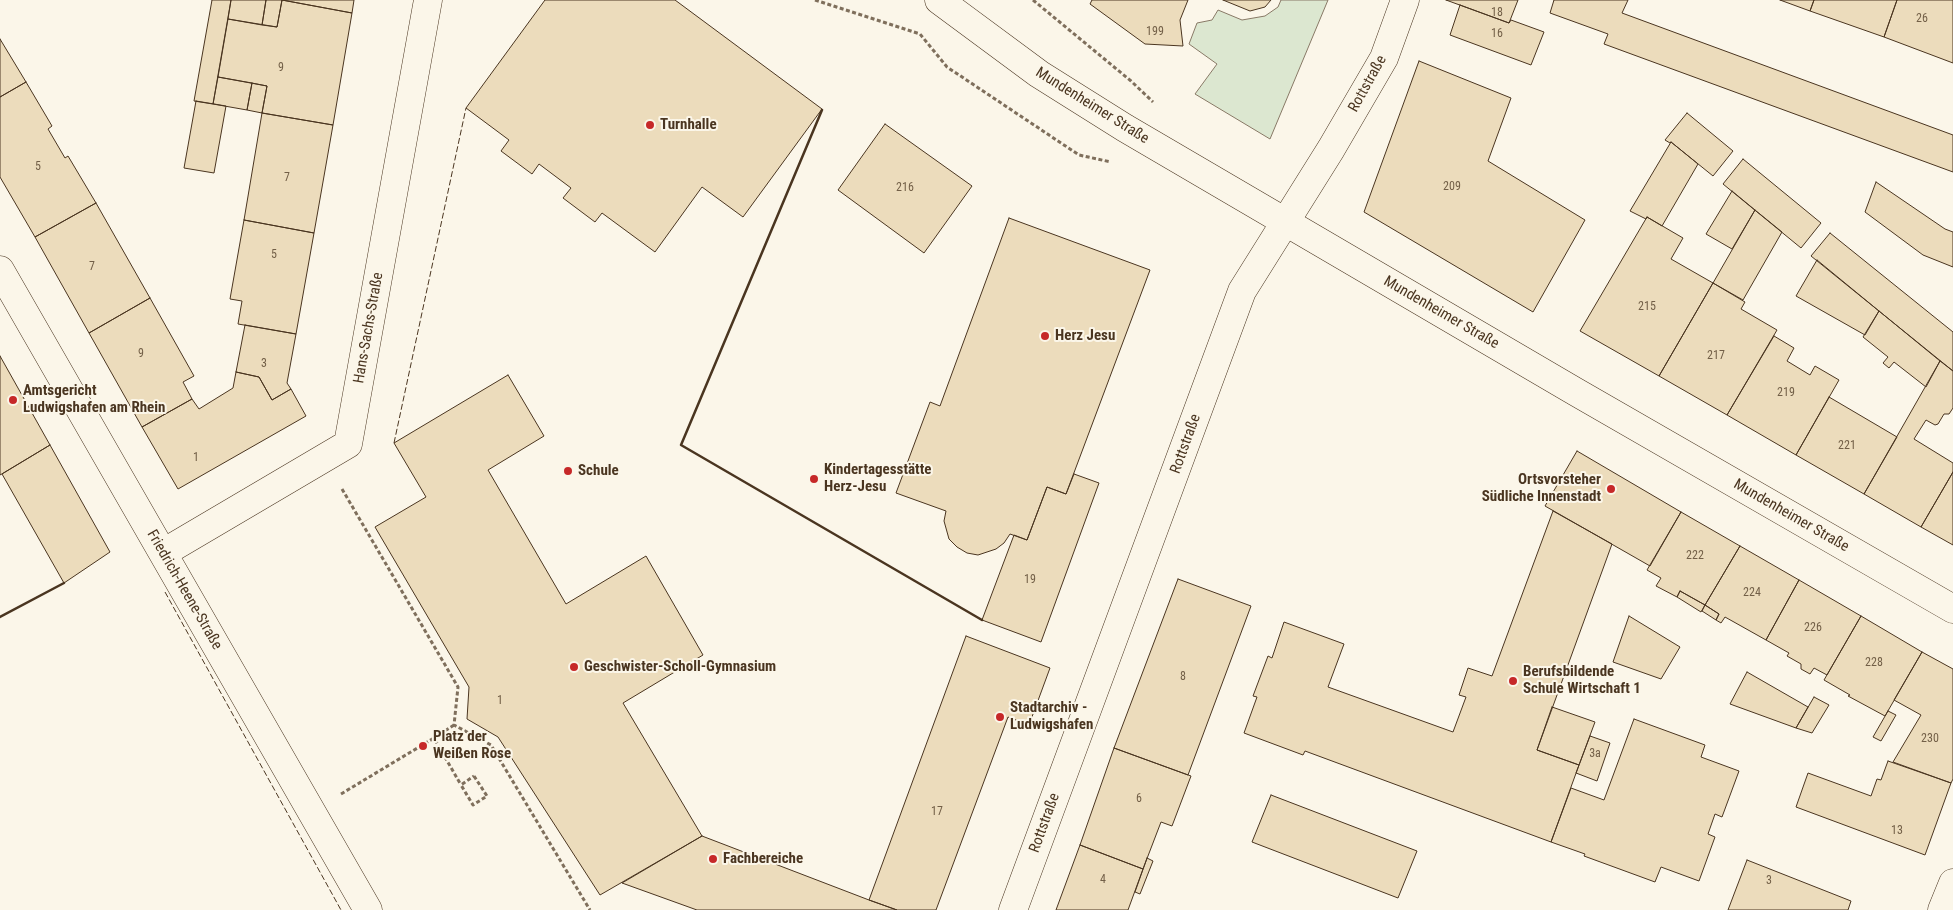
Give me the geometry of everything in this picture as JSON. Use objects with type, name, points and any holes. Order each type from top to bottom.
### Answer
[{"type":"street","name":"Hans-Sachs-Straße","points":[[163,553],[348,444],[428,0]]},
{"type":"street","name":"Mundenheimer Straße","points":[[939,0],[1039,74],[1125,128],[1576,392],[1953,609]]},
{"type":"street","name":"Rottstraße","points":[[1014,910],[1242,291],[1384,58],[1405,0]]},
{"type":"street","name":"Friedrich-Heene-Straße","points":[[0,270],[368,910]]},
{"type":"street","points":[[1942,910],[1953,883]]},
{"type":"path","points":[[815,0],[920,34],[947,67],[1079,155],[1113,162]]},
{"type":"path","points":[[1033,0],[1131,81],[1158,107]]},
{"type":"path","points":[[324,459],[458,688],[454,725]]},
{"type":"path","points":[[311,812],[454,725]]},
{"type":"path","points":[[454,725],[490,745],[590,910]]},
{"type":"path","points":[[434,738],[461,785],[473,805],[487,796],[474,776],[461,785]]},
{"type":"green space","points":[[1281,0],[1328,0],[1270,139],[1195,94],[1217,64],[1189,44],[1197,23],[1212,20],[1218,10],[1242,20],[1265,16],[1278,7]]},
{"type":"building","points":[[212,0],[231,0],[213,104],[194,101]]},
{"type":"building","points":[[231,0],[266,0],[262,25],[228,19]]},
{"type":"building","points":[[266,0],[282,0],[277,27],[262,25]]},
{"type":"building","points":[[282,0],[354,0],[352,13]]},
{"type":"building","points":[[282,0],[352,13],[333,125],[262,113],[267,86],[218,77],[228,19],[277,27]]},
{"type":"building","name":"Turnhalle","points":[[545,0],[675,0],[822,109],[743,217],[702,187],[655,252],[602,213],[595,222],[563,198],[571,188],[539,164],[532,174],[501,151],[509,140],[466,108]]},
{"type":"building","points":[[1092,0],[1188,0],[1180,20],[1183,46],[1145,44],[1090,4]]},
{"type":"building","points":[[1223,0],[1271,0],[1265,7],[1250,11]]},
{"type":"building","points":[[1446,0],[1518,0],[1509,23]]},
{"type":"building","points":[[1554,0],[1628,0],[1622,13],[1953,135],[1953,172],[1604,44],[1608,34],[1550,13]]},
{"type":"building","points":[[1780,0],[1814,0],[1810,11]]},
{"type":"building","points":[[1814,0],[1897,0],[1884,37],[1810,11]]},
{"type":"building","points":[[1897,0],[1953,0],[1953,63],[1884,37]]},
{"type":"building","points":[[1460,5],[1509,23],[1511,20],[1544,32],[1531,65],[1450,35]]},
{"type":"building","points":[[0,39],[26,82],[0,97]]},
{"type":"building","points":[[1419,61],[1511,98],[1488,161],[1585,220],[1533,312],[1364,212]]},
{"type":"building","points":[[218,77],[252,83],[247,110],[213,104]]},
{"type":"building","points":[[26,82],[52,126],[48,129],[65,158],[68,156],[96,203],[35,237],[0,177],[0,97]]},
{"type":"building","points":[[252,83],[267,86],[262,113],[247,110]]},
{"type":"building","points":[[196,101],[226,106],[214,173],[184,168]]},
{"type":"building","points":[[262,113],[333,125],[314,233],[244,220]]},
{"type":"building","points":[[1687,113],[1733,151],[1713,176],[1671,142],[1665,140]]},
{"type":"building","points":[[885,124],[972,186],[924,253],[838,190]]},
{"type":"building","points":[[1671,142],[1698,164],[1662,226],[1647,217],[1646,219],[1630,211]]},
{"type":"building","points":[[1743,159],[1821,223],[1801,248],[1723,184]]},
{"type":"building","points":[[1876,182],[1945,229],[1953,232],[1953,267],[1923,255],[1865,212]]},
{"type":"building","points":[[1732,191],[1755,210],[1732,249],[1706,234]]},
{"type":"building","points":[[96,203],[150,298],[89,333],[35,237]]},
{"type":"building","points":[[1755,210],[1782,232],[1743,300],[1713,283]]},
{"type":"building","points":[[1647,217],[1683,238],[1671,259],[1713,283],[1659,376],[1580,331]]},
{"type":"building","name":"Herz Jesu","points":[[1009,218],[1150,270],[1066,494],[1047,487],[1027,540],[1010,534],[1004,543],[996,549],[978,555],[967,553],[949,539],[944,521],[946,511],[896,493],[930,402],[940,406]]},
{"type":"building","points":[[244,220],[314,233],[296,334],[238,324],[242,301],[230,299]]},
{"type":"building","points":[[1830,233],[1953,332],[1953,371],[1811,256]]},
{"type":"building","points":[[1817,260],[1879,311],[1865,335],[1796,296]]},
{"type":"building","points":[[1713,283],[1745,302],[1741,309],[1777,330],[1727,415],[1659,376]]},
{"type":"building","points":[[150,298],[194,376],[183,382],[192,399],[142,427],[89,333]]},
{"type":"building","points":[[1879,311],[1940,361],[1926,387],[1894,362],[1889,368],[1883,363],[1888,357],[1863,337]]},
{"type":"building","points":[[245,325],[296,334],[287,383],[291,389],[272,400],[259,377],[236,372]]},
{"type":"building","points":[[1774,336],[1794,348],[1787,361],[1810,375],[1815,366],[1839,380],[1796,455],[1727,415]]},
{"type":"building","name":"Amtsgericht Ludwigshafen am Rhein","points":[[0,356],[50,445],[0,475]]},
{"type":"building","points":[[1940,361],[1953,371],[1953,408],[1949,414],[1944,414],[1938,424],[1935,425],[1926,420],[1914,439],[1953,463],[1953,472],[1921,527],[1864,494]]},
{"type":"building","points":[[236,372],[259,377],[272,400],[291,389],[306,416],[178,489],[142,427],[192,399],[199,409],[233,388]]},
{"type":"building","points":[[508,375],[544,436],[488,470],[566,604],[646,556],[703,655],[623,703],[702,836],[600,895],[498,737],[467,719],[469,687],[375,527],[426,497],[394,443]]},
{"type":"building","points":[[1829,397],[1897,437],[1864,494],[1796,455]]},
{"type":"building","points":[[50,445],[110,552],[64,583],[2,474]]},
{"type":"building","points":[[1577,451],[1681,512],[1650,566],[1545,506]]},
{"type":"building","points":[[1953,472],[1953,545],[1921,527]]},
{"type":"building","points":[[1074,474],[1099,483],[1041,642],[982,620],[1014,535],[1027,540],[1047,487],[1066,494]]},
{"type":"building","name":"Berufsbildende Schule Wirtschaft 1","points":[[1553,511],[1612,544],[1537,750],[1579,765],[1551,842],[1305,751],[1303,755],[1244,733],[1257,697],[1253,696],[1268,656],[1272,658],[1284,622],[1344,644],[1328,687],[1453,732],[1466,697],[1459,695],[1468,668],[1492,676]]},
{"type":"building","points":[[1681,512],[1740,546],[1705,605],[1680,591],[1677,597],[1656,586],[1661,578],[1647,570]]},
{"type":"building","points":[[1740,546],[1799,580],[1766,640],[1725,617],[1721,623],[1716,620],[1719,614],[1705,605]]},
{"type":"building","points":[[1178,579],[1251,606],[1188,775],[1114,748]]},
{"type":"building","points":[[1799,580],[1861,616],[1827,675],[1814,668],[1810,674],[1801,669],[1801,664],[1787,656],[1789,653],[1766,640]]},
{"type":"building","points":[[1680,591],[1705,605],[1701,612],[1677,597]]},
{"type":"building","points":[[1705,605],[1719,614],[1716,620],[1702,611]]},
{"type":"building","points":[[1629,616],[1680,647],[1661,679],[1613,662]]},
{"type":"building","points":[[1861,616],[1922,652],[1885,716],[1848,696],[1850,695],[1824,680]]},
{"type":"building","points":[[966,636],[1050,668],[1029,725],[1008,717],[936,910],[897,910],[869,900]]},
{"type":"building","points":[[1922,652],[1953,669],[1953,779],[1951,783],[1893,762],[1921,715],[1894,700]]},
{"type":"building","points":[[1747,672],[1808,707],[1796,728],[1730,704]]},
{"type":"building","points":[[1814,697],[1829,705],[1812,733],[1796,728]]},
{"type":"building","points":[[1552,707],[1595,722],[1579,765],[1537,750]]},
{"type":"building","points":[[1888,711],[1896,715],[1881,741],[1873,737]]},
{"type":"building","points":[[1634,719],[1705,745],[1701,757],[1739,771],[1722,817],[1715,814],[1708,834],[1715,837],[1699,881],[1661,867],[1655,882],[1551,842],[1571,788],[1604,800]]},
{"type":"building","points":[[1590,736],[1610,743],[1597,781],[1576,773]]},
{"type":"building","points":[[1114,748],[1191,776],[1172,826],[1161,822],[1143,869],[1080,845]]},
{"type":"building","points":[[1888,761],[1951,783],[1925,855],[1796,807],[1808,773],[1871,796],[1877,779],[1881,780]]},
{"type":"building","points":[[1271,795],[1417,851],[1398,898],[1252,842]]},
{"type":"building","name":"Fachbereiche","points":[[702,836],[897,910],[697,910],[622,883]]},
{"type":"building","points":[[1080,845],[1143,869],[1128,910],[1056,910]]},
{"type":"building","points":[[1147,858],[1153,861],[1140,894],[1135,892]]},
{"type":"building","points":[[1747,860],[1851,901],[1848,910],[1728,910]]},
{"type":"fence","points":[[394,443],[466,108]]},
{"type":"fence","points":[[165,592],[341,910]]},
{"type":"wall","points":[[822,110],[681,445],[982,620]]},
{"type":"wall","points":[[0,617],[64,583]]},
{"type":"place","name":"Turnhalle","points":[[650,125]]},
{"type":"place","name":"Herz Jesu","points":[[1045,336]]},
{"type":"place","name":"Amtsgericht Ludwigshafen am Rhein","points":[[13,400]]},
{"type":"place","name":"Schule","points":[[568,471]]},
{"type":"place","name":"Kindertagesstätte Herz-Jesu","points":[[814,479]]},
{"type":"place","name":"Ortsvorsteher Südliche Innenstadt","points":[[1611,489]]},
{"type":"place","name":"Geschwister-Scholl-Gymnasium","points":[[574,667]]},
{"type":"place","name":"Berufsbildende Schule Wirtschaft 1","points":[[1513,681]]},
{"type":"place","name":"Stadtarchiv - Ludwigshafen","points":[[1000,717]]},
{"type":"place","name":"Platz der Weißen Rose","points":[[423,746]]},
{"type":"place","name":"Fachbereiche","points":[[713,859]]}]
